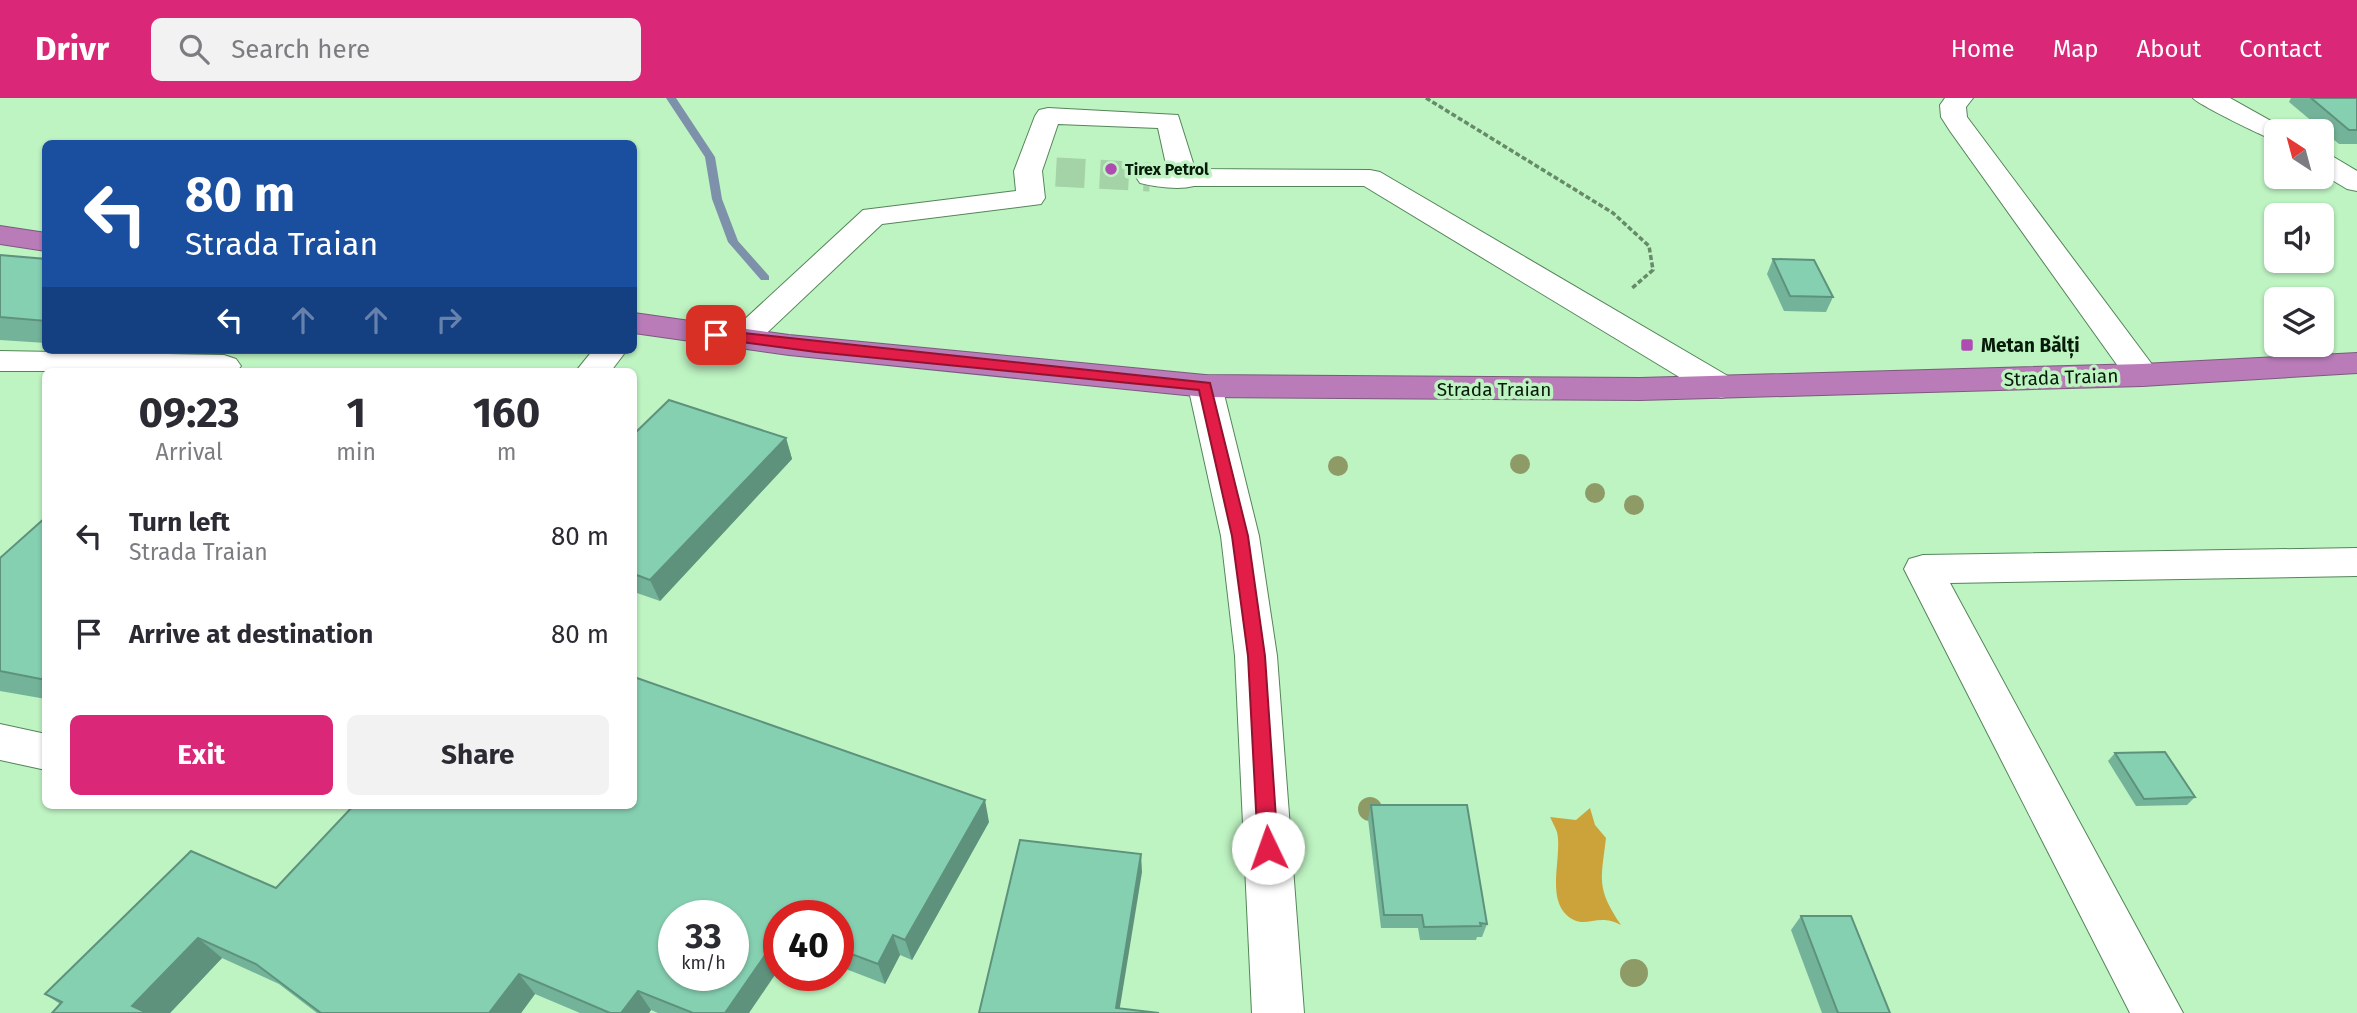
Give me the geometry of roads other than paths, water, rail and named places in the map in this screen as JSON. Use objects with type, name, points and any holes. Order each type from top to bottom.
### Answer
[{"type":"highway","points":[[0,236],[42,241]]},
{"type":"highway","name":"Strada Trаian","points":[[637,323],[743,338],[1205,386],[1471,390],[1721,387],[2142,375],[2357,363]]},
{"type":"street","points":[[1961,98],[1953,105],[1954,117],[1963,131],[2142,375]]},
{"type":"street","points":[[2206,98],[2228,106],[2264,126]]},
{"type":"street","points":[[743,338],[873,216],[1031,198],[1042,171],[1048,117],[1169,121],[1184,180]]},
{"type":"street","points":[[2334,169],[2357,183]]},
{"type":"street","points":[[1150,177],[1184,180],[1370,178],[1721,387]]},
{"type":"street","points":[[596,368],[608,354]]},
{"type":"street","points":[[0,361],[228,362]]},
{"type":"street","points":[[1205,386],[1240,536],[1256,656],[1278,1013]]},
{"type":"street","points":[[2157,1013],[1923,569],[2357,562]]},
{"type":"street","points":[[0,742],[42,751]]},
{"type":"waterway","points":[[671,98],[710,157],[717,199],[733,242],[765,278]]},
{"type":"tunnel","points":[[1056,172],[1150,177]]},
{"type":"place","name":"Tirex Petrol","points":[[1111,169]]},
{"type":"place","name":"Metan Bălți","points":[[1967,345]]}]
